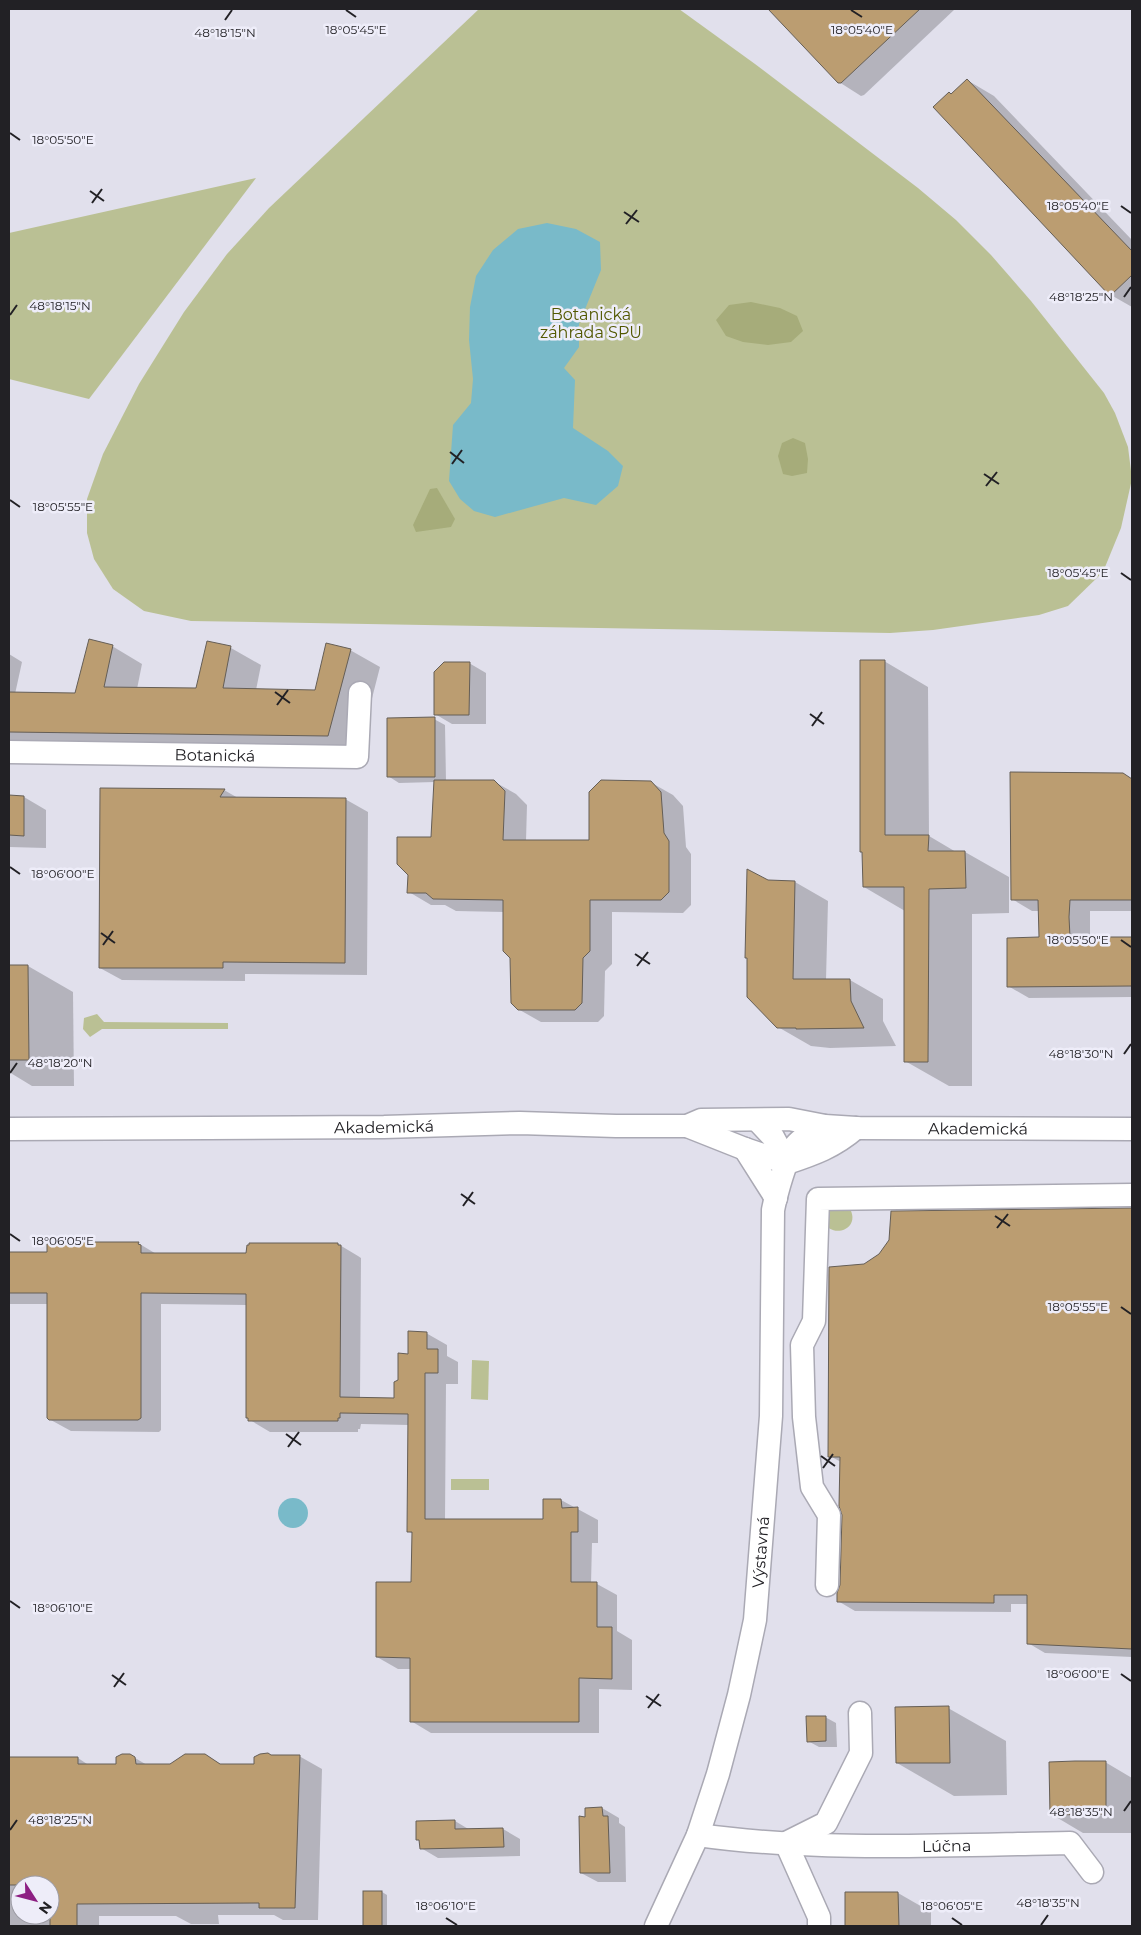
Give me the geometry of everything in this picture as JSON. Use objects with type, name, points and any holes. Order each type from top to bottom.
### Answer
[{"type":"street","name":"Botanická","points":[[9,752],[357,757],[360,693]]},
{"type":"street","name":"Akademická","points":[[9,1129],[384,1127],[520,1123],[687,1126],[701,1120],[789,1119],[824,1126],[856,1128],[1132,1129]]},
{"type":"street","points":[[757,1120],[773,1137],[787,1163]]},
{"type":"street","points":[[687,1126],[787,1163],[823,1151],[856,1128]]},
{"type":"street","name":"Výstavná","points":[[656,1926],[698,1835],[721,1765],[739,1695],[755,1620],[771,1416],[773,1221],[776,1198],[794,1146],[824,1126]]},
{"type":"street","points":[[745,1149],[776,1198]]},
{"type":"street","points":[[827,1585],[829,1515],[812,1487],[803,1399],[802,1345],[814,1322],[818,1199],[1132,1195]]},
{"type":"street","points":[[819,1926],[819,1917],[786,1843],[826,1823],[860,1754],[860,1713]]},
{"type":"street","name":"Lúčna","points":[[698,1835],[786,1843],[910,1846],[1070,1843],[1092,1872]]},
{"type":"green space","name":"Botanická záhrada SPU","points":[[479,9],[679,9],[755,64],[918,188],[956,220],[991,255],[1031,301],[1104,393],[1115,413],[1128,447],[1132,479],[1121,528],[1103,572],[1068,606],[1039,615],[933,630],[890,633],[191,621],[144,611],[113,589],[94,559],[87,533],[87,499],[103,454],[139,384],[184,312],[227,254],[269,208]]},
{"type":"green space","points":[[256,178],[89,399],[9,379],[9,233]]},
{"type":"green space","points":[[751,302],[780,308],[797,316],[803,331],[791,342],[768,345],[743,342],[726,336],[716,320],[729,305]]},
{"type":"green space","points":[[793,438],[805,443],[808,459],[807,473],[792,476],[783,474],[778,456],[782,443]]},
{"type":"green space","points":[[437,488],[455,519],[451,527],[416,532],[413,525],[430,489]]},
{"type":"green space","points":[[97,1014],[104,1022],[228,1023],[228,1029],[102,1029],[90,1037],[83,1029],[84,1018]]},
{"type":"green space","points":[[849,1207],[852,1221],[849,1226],[844,1230],[838,1231],[828,1227],[825,1222],[827,1209]]},
{"type":"green space","points":[[472,1360],[489,1361],[488,1400],[471,1399]]},
{"type":"green space","points":[[451,1479],[489,1479],[489,1490],[451,1490]]},
{"type":"water","points":[[547,223],[576,229],[600,242],[601,270],[579,324],[579,347],[564,368],[575,380],[573,428],[608,451],[623,466],[618,486],[596,505],[564,498],[495,517],[474,511],[460,499],[449,481],[453,425],[471,403],[473,379],[469,340],[470,307],[476,276],[493,250],[518,229]]},
{"type":"water","points":[[293,1498],[304,1502],[308,1513],[304,1524],[293,1528],[282,1524],[278,1513],[282,1502]]},
{"type":"building","points":[[768,9],[920,9],[841,83],[838,83]]},
{"type":"building","points":[[967,79],[1132,251],[1132,275],[1110,296],[933,107]]},
{"type":"building","points":[[89,639],[113,645],[104,687],[196,688],[207,641],[231,646],[223,688],[315,690],[326,643],[351,649],[328,736],[9,732],[9,692],[75,693]]},
{"type":"building","points":[[860,660],[885,660],[885,835],[929,835],[928,851],[965,851],[966,888],[929,889],[928,1062],[904,1062],[904,887],[863,887],[862,852],[860,852]]},
{"type":"building","points":[[444,662],[470,662],[469,715],[434,715],[434,672]]},
{"type":"building","points":[[435,717],[435,777],[387,777],[387,718]]},
{"type":"building","points":[[1010,772],[1123,773],[1132,779],[1132,900],[1070,900],[1069,917],[1070,937],[1132,937],[1132,986],[1007,987],[1007,938],[1039,937],[1038,900],[1011,900]]},
{"type":"building","points":[[434,780],[494,780],[505,791],[503,840],[589,840],[589,792],[601,780],[651,781],[661,792],[664,833],[669,841],[669,892],[661,900],[590,900],[590,951],[583,958],[582,1003],[575,1010],[518,1010],[511,1003],[510,958],[503,951],[503,900],[433,899],[426,893],[407,893],[408,875],[397,864],[397,837],[431,837]]},
{"type":"building","points":[[100,788],[225,789],[220,797],[346,798],[345,963],[223,962],[223,968],[99,968]]},
{"type":"building","points":[[9,795],[24,796],[24,836],[9,835]]},
{"type":"building","points":[[747,869],[768,880],[795,881],[793,979],[850,979],[851,1001],[864,1028],[777,1028],[747,997],[747,958],[745,958]]},
{"type":"building","points":[[9,965],[28,965],[29,1060],[9,1060]]},
{"type":"building","points":[[1132,1208],[1132,1649],[1027,1644],[1027,1595],[994,1595],[994,1603],[837,1602],[837,1593],[840,1585],[842,1515],[839,1506],[840,1457],[828,1457],[829,1267],[864,1264],[879,1254],[889,1240],[891,1211]]},
{"type":"building","points":[[49,1242],[139,1242],[141,1253],[246,1253],[249,1243],[338,1243],[338,1245],[341,1245],[340,1397],[394,1398],[394,1382],[398,1380],[398,1353],[408,1354],[408,1331],[427,1332],[427,1349],[438,1349],[438,1373],[425,1373],[425,1519],[543,1519],[543,1499],[561,1499],[562,1508],[578,1507],[578,1532],[571,1532],[571,1582],[597,1582],[597,1627],[612,1627],[612,1679],[579,1678],[579,1722],[410,1722],[410,1658],[376,1657],[376,1582],[411,1582],[412,1532],[407,1532],[408,1414],[340,1413],[338,1421],[248,1421],[248,1418],[246,1418],[246,1294],[141,1293],[141,1418],[138,1420],[49,1420],[47,1418],[47,1293],[9,1293],[9,1252],[47,1252],[47,1244]]},
{"type":"building","points":[[949,1706],[950,1763],[896,1763],[895,1707]]},
{"type":"building","points":[[806,1716],[826,1716],[826,1741],[807,1742]]},
{"type":"building","points":[[122,1754],[130,1754],[135,1757],[136,1764],[170,1764],[185,1754],[205,1754],[220,1764],[254,1764],[254,1757],[260,1754],[300,1755],[295,1908],[259,1908],[259,1903],[77,1904],[77,1926],[50,1926],[60,1925],[60,1875],[10,1875],[9,1885],[9,1757],[78,1757],[78,1764],[116,1764],[116,1757]]},
{"type":"building","points":[[1106,1761],[1106,1814],[1050,1815],[1049,1762]]},
{"type":"building","points":[[602,1807],[603,1816],[608,1816],[610,1873],[580,1873],[579,1816],[585,1817],[585,1808]]},
{"type":"building","points":[[455,1820],[455,1829],[503,1828],[504,1847],[420,1849],[419,1840],[416,1840],[416,1821]]},
{"type":"building","points":[[363,1891],[382,1891],[382,1926],[363,1926]]},
{"type":"building","points":[[845,1892],[898,1892],[899,1926],[845,1926]]}]
